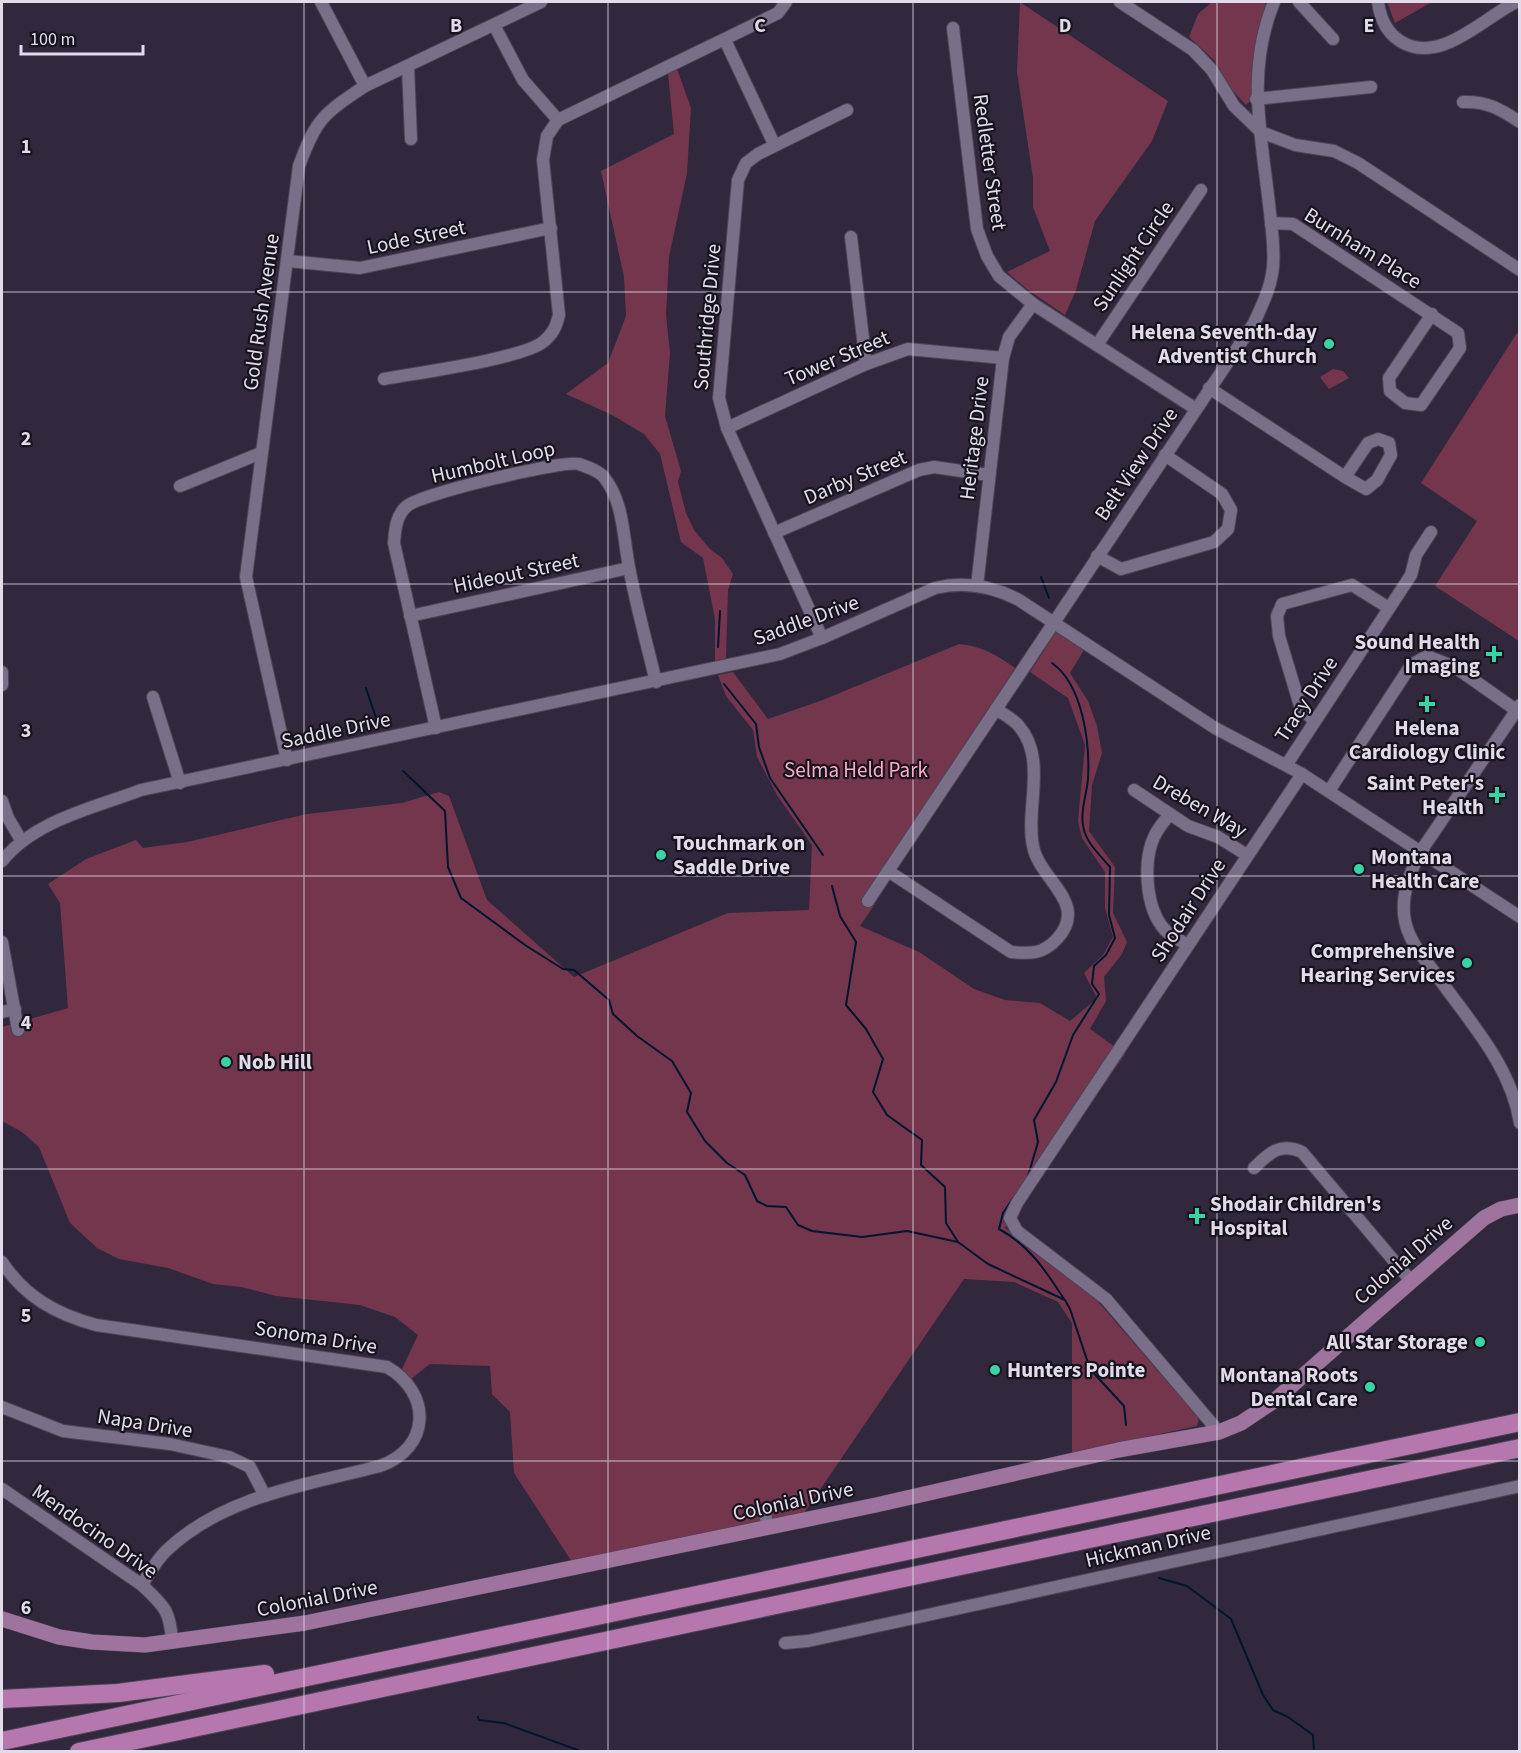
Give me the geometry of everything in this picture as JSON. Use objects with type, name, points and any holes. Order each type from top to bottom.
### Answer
[{"type":"highway","points":[[2,1741],[1520,1422]]},
{"type":"highway","points":[[79,1752],[1520,1448]]},
{"type":"highway","points":[[2,1698],[128,1692],[297,1670],[371,1663]]},
{"type":"highway","points":[[142,1752],[183,1737],[277,1716],[318,1701]]},
{"type":"main road","name":"Colonial Drive","points":[[2,1618],[59,1637],[92,1642],[145,1645],[305,1623],[766,1521],[1107,1452],[1219,1432],[1241,1423],[1274,1401],[1484,1218],[1501,1209],[1520,1205]]},
{"type":"street","points":[[321,2],[365,86]]},
{"type":"street","name":"Gold Rush Avenue","points":[[287,760],[246,577],[299,166],[311,134],[322,118],[365,86],[542,2]]},
{"type":"street","points":[[384,379],[518,353],[542,344],[555,330],[559,315],[543,160],[547,136],[558,120],[778,13],[786,2]]},
{"type":"street","points":[[1120,2],[1193,50],[1212,70],[1234,106],[1261,132],[1295,145],[1334,151],[1358,163],[1520,270]]},
{"type":"street","name":"Belt View Drive","points":[[868,901],[1254,323],[1267,295],[1273,267],[1271,223],[1256,99],[1257,63],[1266,21],[1274,2]]},
{"type":"street","points":[[1299,2],[1333,39]]},
{"type":"street","points":[[1378,2],[1380,15],[1394,36],[1419,49],[1455,39],[1516,2]]},
{"type":"street","points":[[495,24],[523,80],[558,120]]},
{"type":"street","name":"Redletter Street","points":[[953,28],[977,229],[987,256],[999,276],[1033,304],[1196,409]]},
{"type":"street","points":[[725,40],[774,144]]},
{"type":"street","points":[[408,67],[411,139]]},
{"type":"street","points":[[1256,99],[1371,87]]},
{"type":"street","points":[[1463,102],[1478,101],[1493,105],[1520,122]]},
{"type":"street","name":"Southridge Drive","points":[[822,639],[727,428],[719,398],[738,180],[746,163],[774,144],[848,110]]},
{"type":"street","name":"Sunlight Circle","points":[[1097,345],[1201,190]]},
{"type":"street","name":"Burnham Place","points":[[1271,223],[1293,224],[1432,314],[1458,333],[1460,348],[1421,405],[1405,403],[1390,391],[1389,378],[1432,314]]},
{"type":"street","name":"Lode Street","points":[[288,261],[360,268],[551,228]]},
{"type":"street","points":[[851,237],[866,364]]},
{"type":"street","name":"Heritage Drive","points":[[977,586],[1003,358],[1009,337],[1033,304]]},
{"type":"street","name":"Tower Street","points":[[727,428],[866,364],[908,349],[1003,358]]},
{"type":"street","points":[[1209,388],[1345,477]]},
{"type":"street","points":[[180,486],[261,453]]},
{"type":"street","points":[[1097,556],[1120,569],[1214,542],[1228,529],[1231,510],[1222,494],[1165,455]]},
{"type":"street","name":"Humbolt Loop","points":[[436,728],[394,543],[395,529],[406,506],[436,492],[577,463],[601,474],[613,492],[620,512],[629,568],[656,682]]},
{"type":"street","name":"Darby Street","points":[[774,533],[919,470],[934,467],[989,475]]},
{"type":"street","name":"Tracy Drive","points":[[1287,764],[1411,575],[1416,555],[1431,532]]},
{"type":"street","name":"Hideout Street","points":[[410,616],[629,568]]},
{"type":"street","name":"Saddle Drive","points":[[2,861],[21,840],[48,825],[141,790],[780,654],[822,639],[935,588],[952,584],[977,586],[1004,593],[1054,622],[1215,728],[1287,764],[1520,917]]},
{"type":"street","points":[[1314,720],[1301,709],[1279,636],[1276,616],[1282,604],[1352,585],[1389,608]]},
{"type":"street","points":[[1329,791],[1411,665],[1427,656],[1455,667],[1518,707],[1421,851],[1410,873],[1405,892],[1405,920],[1418,950],[1502,1069],[1515,1096],[1520,1123]]},
{"type":"street","points":[[2,672],[2,685]]},
{"type":"street","points":[[153,697],[180,783]]},
{"type":"street","points":[[888,871],[1011,952],[1034,954],[1048,948],[1065,930],[1068,914],[1066,903],[1060,890],[1034,854],[1030,832],[1034,768],[1030,747],[1018,725],[996,709]]},
{"type":"street","name":"Shodair Drive","points":[[1219,1432],[1106,1299],[1017,1231],[1010,1218],[1017,1203],[1109,1068],[1302,774]]},
{"type":"street","name":"Dreben Way","points":[[1134,790],[1188,826],[1218,837],[1247,855]]},
{"type":"street","points":[[2,801],[8,818],[21,840]]},
{"type":"street","points":[[1170,814],[1156,833],[1148,857],[1150,892],[1157,918],[1166,931],[1188,945]]},
{"type":"street","points":[[2,942],[18,1030]]},
{"type":"street","points":[[2,1012],[15,1009]]},
{"type":"street","points":[[1254,1168],[1270,1152],[1281,1147],[1302,1152],[1411,1281]]},
{"type":"street","name":"Sonoma Drive","points":[[2,1262],[29,1295],[75,1319],[96,1325],[387,1367],[405,1381],[419,1407],[420,1418],[413,1442],[402,1456],[380,1466],[241,1504],[202,1524],[167,1550],[142,1585]]},
{"type":"street","name":"Napa Drive","points":[[2,1407],[63,1431],[170,1444],[229,1457],[250,1467],[265,1496]]},
{"type":"street","name":"Hickman Drive","points":[[784,1643],[808,1641],[1520,1486]]},
{"type":"street","name":"Mendocino Drive","points":[[2,1489],[142,1585],[161,1601],[168,1612],[172,1641]]},
{"type":"green space","points":[[1020,2],[1168,101],[1152,141],[1095,221],[1076,290],[1065,315],[1028,290],[1007,272],[1050,251],[1033,207],[1033,178],[1017,72]]},
{"type":"green space","points":[[1212,2],[1266,2],[1256,46],[1252,99],[1246,105],[1231,89],[1214,60],[1189,37],[1198,14]]},
{"type":"green space","points":[[1387,2],[1432,2],[1395,23]]},
{"type":"green space","points":[[677,69],[691,108],[687,173],[669,257],[666,315],[670,353],[665,416],[681,471],[678,482],[686,513],[694,530],[710,549],[722,558],[733,574],[728,590],[726,658],[715,661],[715,619],[703,558],[681,542],[660,454],[644,434],[612,415],[566,394],[608,363],[626,316],[624,277],[601,171],[674,134],[668,73]]},
{"type":"green space","points":[[1517,333],[1520,334],[1519,641],[1435,586],[1477,521],[1421,483]]},
{"type":"green space","points":[[1333,369],[1343,371],[1349,378],[1329,389],[1320,377]]},
{"type":"green space","name":"Selma Held Park","points":[[1056,632],[1084,650],[1070,673],[1088,701],[1097,726],[1102,753],[1092,785],[1089,831],[1115,867],[1113,913],[1127,942],[1122,954],[1104,977],[1106,1001],[1090,1029],[1125,1054],[1005,1228],[1088,1290],[1197,1416],[1199,1419],[1197,1426],[1072,1453],[1072,1323],[1058,1302],[1014,1282],[964,1279],[804,1513],[572,1562],[514,1473],[510,1412],[492,1394],[490,1366],[430,1364],[411,1379],[402,1369],[418,1335],[395,1317],[360,1305],[276,1296],[241,1287],[213,1284],[168,1268],[119,1259],[97,1248],[70,1223],[39,1147],[22,1132],[2,1121],[2,1027],[68,1008],[60,903],[48,884],[86,859],[136,840],[143,848],[187,842],[307,814],[402,803],[439,792],[449,796],[487,900],[574,977],[728,913],[809,910],[812,845],[777,795],[757,757],[753,730],[726,696],[718,675],[733,672],[768,719],[820,701],[959,644],[989,652],[1015,668],[864,897],[875,904],[860,926],[919,952],[974,989],[1005,1000],[1040,1003],[1070,1021],[1094,1001],[1096,996],[1084,973],[1103,955],[1113,937],[1105,908],[1105,872],[1082,838],[1078,821],[1085,745],[1068,698],[1030,672]]},
{"type":"waterway","points":[[1041,577],[1049,598]]},
{"type":"waterway","points":[[718,647],[720,611]]},
{"type":"waterway","points":[[1028,1176],[1038,1142],[1034,1120],[1056,1082],[1073,1035],[1099,994],[1092,984],[1094,966],[1106,955],[1115,938],[1109,915],[1110,867],[1090,842],[1083,825],[1082,814],[1088,765],[1086,732],[1078,700],[1071,685],[1052,663]]},
{"type":"waterway","points":[[724,684],[756,724],[759,747],[770,778],[823,855]]},
{"type":"waterway","points":[[366,688],[378,724]]},
{"type":"waterway","points":[[403,771],[445,811],[448,867],[461,898],[525,945],[563,969],[574,970],[609,1000],[613,1014],[637,1036],[672,1061],[691,1093],[687,1112],[705,1141],[727,1163],[745,1175],[757,1201],[767,1206],[786,1207],[798,1225],[812,1231],[862,1237],[907,1231],[958,1242],[988,1264],[1065,1300],[1090,1369],[1124,1406],[1126,1425]]},
{"type":"waterway","points":[[832,886],[840,916],[856,942],[846,1005],[866,1029],[883,1059],[873,1092],[887,1115],[922,1140],[921,1165],[945,1187],[946,1223],[958,1242]]},
{"type":"waterway","points":[[1013,1198],[1003,1213],[999,1229],[1010,1235],[1028,1251],[1064,1299]]},
{"type":"waterway","points":[[1159,1578],[1187,1586],[1231,1619],[1263,1695],[1273,1710],[1288,1717],[1313,1735],[1314,1752]]},
{"type":"waterway","points":[[478,1717],[479,1720],[504,1723],[583,1752]]},
{"type":"place","name":"Helena Seventh-day Adventist Church","points":[[1329,344]]},
{"type":"place","name":"Sound Health Imaging","points":[[1494,654]]},
{"type":"place","name":"Helena Cardiology Clinic","points":[[1427,704]]},
{"type":"place","name":"Saint Peter's Health","points":[[1497,795]]},
{"type":"place","name":"Touchmark on Saddle Drive","points":[[661,855]]},
{"type":"place","name":"Montana Health Care","points":[[1359,869]]},
{"type":"place","name":"Comprehensive Hearing Services","points":[[1467,963]]},
{"type":"place","name":"Nob Hill","points":[[226,1062]]},
{"type":"place","name":"Shodair Children's Hospital","points":[[1197,1216]]},
{"type":"place","name":"All Star Storage","points":[[1480,1342]]},
{"type":"place","name":"Hunters Pointe","points":[[995,1370]]},
{"type":"place","name":"Montana Roots Dental Care","points":[[1370,1387]]}]
